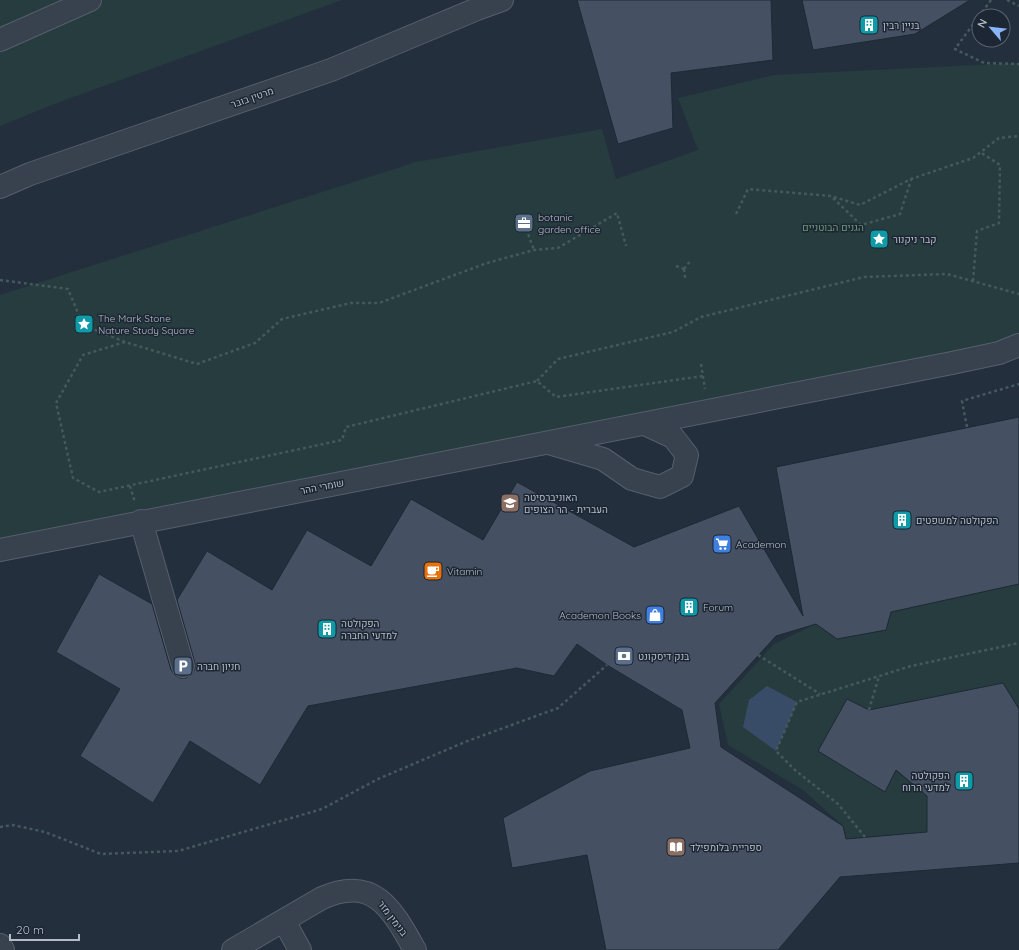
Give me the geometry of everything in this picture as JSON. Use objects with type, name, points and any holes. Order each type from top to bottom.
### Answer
[{"type":"street","points":[[0,40],[90,0]]},
{"type":"street","name":"מרטין בובר","points":[[0,187],[30,174],[331,70],[502,0]]},
{"type":"street","name":"שומרי ההר","points":[[0,550],[141,521],[999,354],[1019,344]]},
{"type":"street","points":[[544,442],[603,459],[632,479],[660,487],[682,476],[688,455],[672,437],[645,424]]},
{"type":"street","points":[[141,521],[183,666]]},
{"type":"street","name":"בנימין מזר","points":[[284,921],[336,892],[356,890],[365,892],[380,899],[414,950]]},
{"type":"street","points":[[233,950],[284,921],[300,950]]},
{"type":"street","points":[[0,945],[3,950]]},
{"type":"path","points":[[991,0],[954,49],[984,63],[1019,64]]},
{"type":"path","points":[[1008,0],[1019,6]]},
{"type":"path","points":[[736,214],[748,189],[831,196],[860,205],[911,179],[973,158],[999,138],[1019,136]]},
{"type":"path","points":[[973,281],[976,231],[999,223],[1000,165],[980,152]]},
{"type":"path","points":[[831,196],[861,225],[900,214],[911,179]]},
{"type":"path","points":[[0,280],[68,290],[83,325],[124,342],[197,364],[256,342],[282,319],[351,303],[379,303],[487,263],[534,250],[558,248],[617,213],[626,246]]},
{"type":"path","points":[[524,222],[534,250]]},
{"type":"path","points":[[684,269],[691,260]]},
{"type":"path","points":[[676,266],[684,269]]},
{"type":"path","points":[[684,269],[686,278]]},
{"type":"path","points":[[124,342],[83,355],[56,403],[73,478],[99,492],[342,440],[346,427],[537,381],[558,359],[673,332],[701,317],[864,277],[947,274],[1019,294]]},
{"type":"path","points":[[537,381],[556,397],[703,376]]},
{"type":"path","points":[[967,428],[962,401],[1019,384]]},
{"type":"path","points":[[130,486],[134,499]]},
{"type":"path","points":[[865,837],[838,804],[796,771],[776,751],[797,702],[911,666],[1019,643]]},
{"type":"path","points":[[758,656],[820,695]]},
{"type":"path","points":[[0,827],[13,825],[45,832],[101,854],[178,851],[322,809],[378,779],[407,766],[465,742],[558,708],[607,665]]},
{"type":"path","points":[[869,710],[879,676]]},
{"type":"green space","points":[[0,0],[342,0],[57,103],[0,126]]},
{"type":"green space","name":"הגנים הבוטניים","points":[[1019,64],[1019,343],[0,543],[0,295],[416,162],[602,129],[616,179],[698,150],[678,98],[774,75]]},
{"type":"green space","points":[[1019,584],[1019,709],[1003,683],[819,751],[885,792],[896,771],[927,796],[927,832],[846,839],[843,826],[803,790],[728,745],[719,704],[774,644],[816,624],[837,639],[885,630],[891,612]]},
{"type":"water","points":[[767,686],[797,702],[776,751],[743,727],[749,700]]},
{"type":"building","points":[[577,0],[771,0],[773,60],[671,73],[673,128],[618,144]]},
{"type":"building","name":"בניין רבין","points":[[802,0],[970,0],[915,34],[813,50]]},
{"type":"building","points":[[1019,417],[1019,584],[891,612],[886,630],[837,639],[816,624],[776,636],[715,703],[721,747],[843,826],[846,839],[927,832],[927,796],[896,770],[885,792],[818,751],[847,699],[869,710],[1003,683],[1019,709],[1019,863],[840,877],[778,950],[606,950],[587,855],[512,868],[503,818],[590,771],[690,748],[682,710],[607,665],[577,644],[554,676],[517,668],[308,706],[260,785],[190,741],[153,803],[80,756],[120,689],[56,652],[99,574],[152,604],[171,670],[180,678],[186,678],[192,674],[195,669],[195,663],[177,600],[207,551],[272,590],[307,530],[371,566],[411,499],[483,540],[517,482],[634,547],[739,506],[803,616],[776,467]]},
{"type":"place","name":"בניין רבין","points":[[869,25]]},
{"type":"place","name":"botanic garden office","points":[[524,223]]},
{"type":"place","name":"קבר ניקנור","points":[[879,239]]},
{"type":"place","name":"The Mark Stone Nature Study Square","points":[[84,324]]},
{"type":"place","name":"האוניברסיטה העברית - הר הצופים","points":[[510,503]]},
{"type":"place","name":"הפקולטה למשפטים","points":[[902,520]]},
{"type":"place","name":"Academon","points":[[722,544]]},
{"type":"place","name":"Vitamin","points":[[433,571]]},
{"type":"place","name":"Forum","points":[[689,607]]},
{"type":"place","name":"Academon Books","points":[[655,615]]},
{"type":"place","name":"הפקולטה למדעי החברה","points":[[327,629]]},
{"type":"place","name":"בנק דיסקונט","points":[[624,656]]},
{"type":"place","name":"חניון חברה","points":[[183,666]]},
{"type":"place","name":"הפקולטה למדעי הרוח","points":[[964,781]]},
{"type":"place","name":"ספריית בלומפילד","points":[[676,847]]}]
